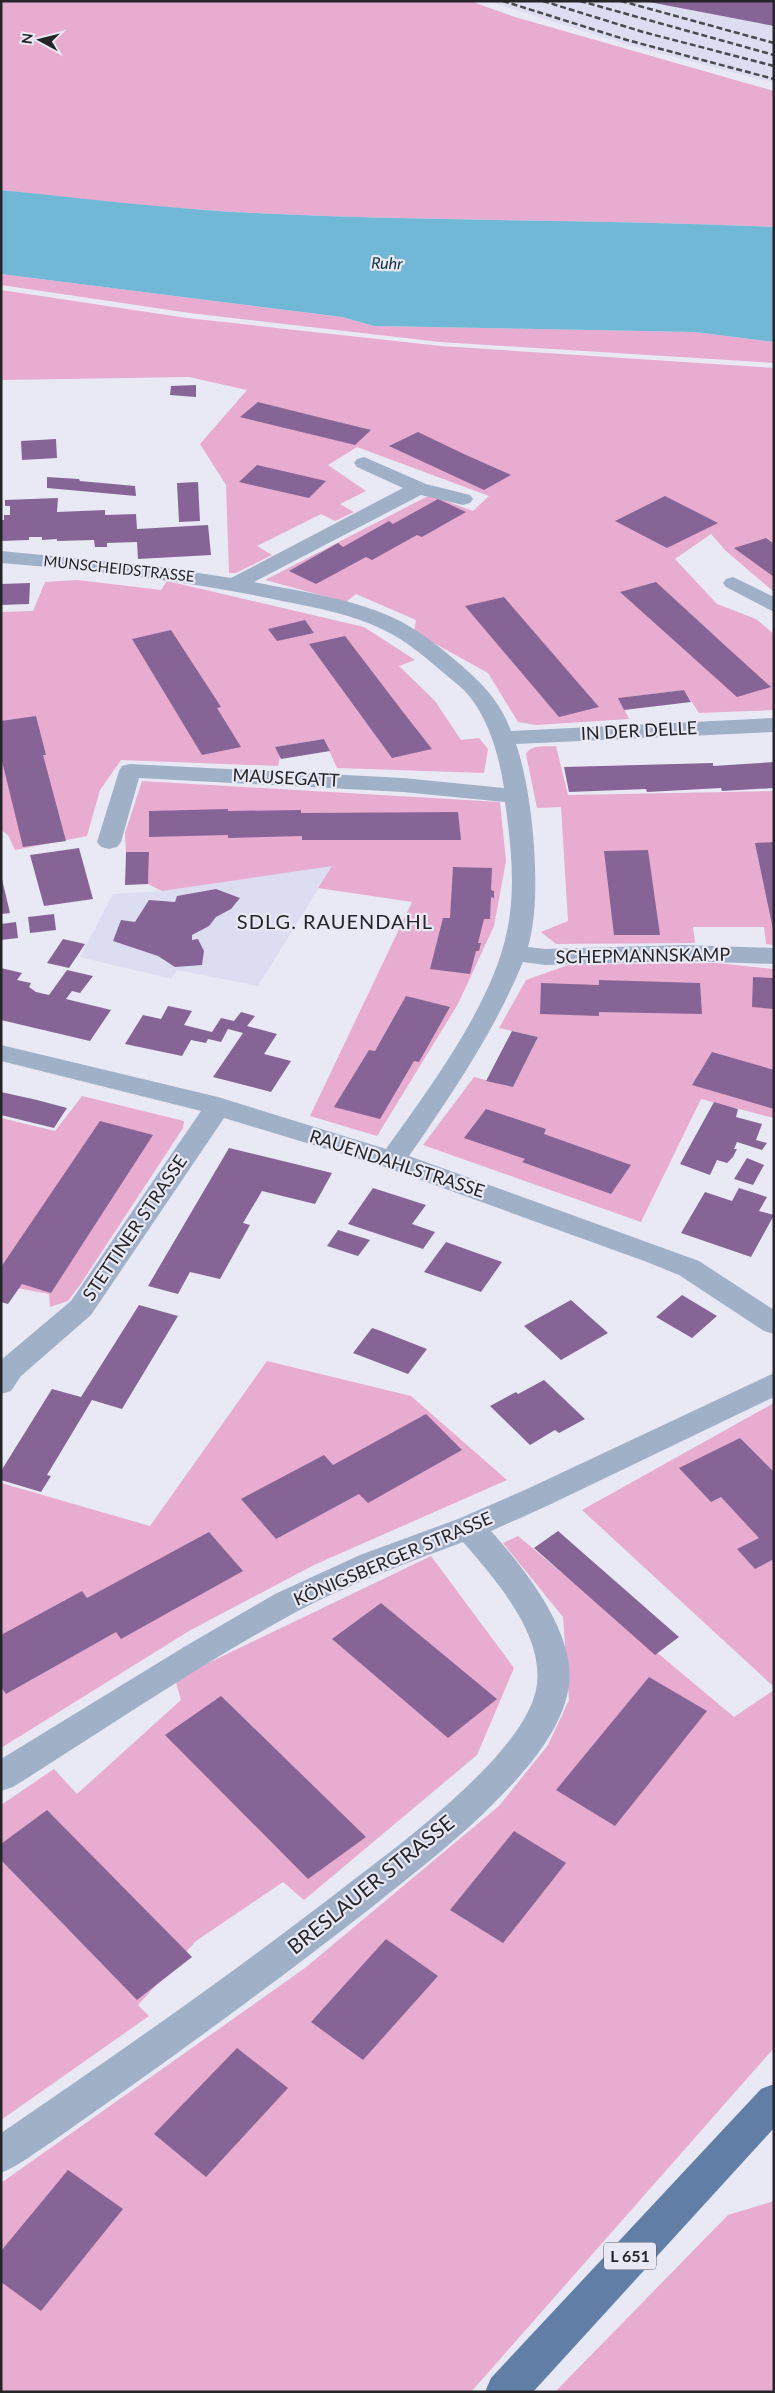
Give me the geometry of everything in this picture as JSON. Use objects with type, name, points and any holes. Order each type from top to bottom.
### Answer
[{"type":"main road","name":"L 651","points":[[505,2392],[774,2101]]},
{"type":"street","points":[[364,463],[420,488],[463,499]]},
{"type":"street","points":[[237,584],[341,527],[420,488]]},
{"type":"street","name":"MUNSCHEIDSTRASSE","points":[[1,557],[132,569],[237,584],[344,608],[394,626],[434,653],[476,690],[490,709],[504,738],[516,795],[524,893],[522,925],[514,952],[491,1003],[449,1080],[392,1160]]},
{"type":"street","points":[[733,583],[774,606]]},
{"type":"street","name":"IN DER DELLE","points":[[504,738],[774,725]]},
{"type":"street","name":"MAUSEGATT","points":[[109,842],[130,771],[427,786],[495,796],[516,795]]},
{"type":"street","name":"SCHEPMANNSKAMP","points":[[514,952],[545,957],[684,953],[774,956]]},
{"type":"street","name":"RAUENDAHLSTRASSE","points":[[1,1053],[218,1106],[392,1160],[689,1268],[774,1324]]},
{"type":"street","name":"STETTINER STRASSE","points":[[1,1383],[11,1368],[81,1308],[97,1288],[218,1106]]},
{"type":"street","name":"KÖNIGSBERGER STRASSE","points":[[1,1777],[194,1656],[286,1603],[371,1564],[469,1527],[774,1384]]},
{"type":"street","name":"BRESLAUER STRASSE","points":[[1,2155],[151,2052],[304,1940],[477,1798],[509,1764],[539,1721],[550,1699],[553,1685],[551,1661],[542,1630],[525,1593],[510,1572],[469,1527]]},
{"type":"shaded area","points":[[1,1],[470,1],[515,17],[774,91],[774,227],[233,212],[1,190]]},
{"type":"shaded area","points":[[487,1],[774,1],[774,83],[625,44]]},
{"type":"shaded area","points":[[1,274],[342,317],[374,326],[695,332],[774,342],[774,363],[440,342],[190,313],[1,285]]},
{"type":"shaded area","points":[[1,290],[187,318],[441,346],[774,368],[774,592],[726,551],[711,534],[675,559],[717,604],[756,619],[774,634],[774,710],[699,713],[684,690],[619,698],[629,719],[536,725],[518,722],[488,673],[414,632],[416,620],[356,594],[346,602],[265,580],[430,495],[473,511],[489,496],[357,447],[328,465],[366,491],[340,504],[354,512],[335,521],[321,514],[257,546],[272,555],[236,573],[229,573],[226,485],[200,444],[247,390],[189,377],[1,380]]},
{"type":"shaded area","points":[[77,580],[161,590],[167,581],[364,627],[415,660],[399,666],[435,701],[461,740],[479,738],[488,749],[484,773],[337,768],[324,739],[276,747],[280,757],[278,766],[121,760],[100,790],[87,836],[15,850],[8,835],[1,830],[1,612],[33,611],[45,582]]},
{"type":"shaded area","points":[[556,746],[568,795],[774,791],[774,945],[766,944],[764,927],[693,927],[695,943],[556,944],[541,932],[568,921],[561,807],[537,808],[526,754],[535,747]]},
{"type":"shaded area","points":[[142,781],[500,802],[506,861],[494,926],[458,1004],[377,1136],[310,1116],[412,902],[318,888],[332,866],[162,891],[148,884],[149,852],[126,852],[125,833]]},
{"type":"shaded area","points":[[333,865],[258,986],[177,970],[171,979],[80,957],[113,894],[162,891]]},
{"type":"shaded area","points":[[716,963],[774,969],[774,1118],[701,1099],[641,1222],[423,1145],[474,1077],[513,1087],[538,1037],[499,1028],[526,980],[571,964]]},
{"type":"shaded area","points":[[82,1096],[184,1121],[183,1128],[80,1285],[68,1301],[50,1307],[49,1294],[1,1285],[1,1118],[55,1131]]},
{"type":"shaded area","points":[[267,1361],[411,1396],[507,1480],[314,1565],[189,1631],[1,1748],[1,1483],[150,1526]]},
{"type":"shaded area","points":[[774,1403],[774,1687],[582,1510]]},
{"type":"shaded area","points":[[518,1536],[734,1717],[774,1690],[774,2048],[471,2392],[1,2392],[1,2183],[305,1968],[499,1806],[548,1745],[569,1700],[563,1617],[503,1543]]},
{"type":"shaded area","points":[[431,1556],[514,1668],[477,1755],[304,1900],[283,1882],[196,1941],[138,2005],[149,2016],[1,2120],[1,1805],[54,1769],[77,1794],[181,1700],[175,1679]]},
{"type":"shaded area","points":[[774,2201],[774,2392],[555,2392],[728,2215]]},
{"type":"water","name":"Ruhr","points":[[1,190],[233,212],[774,227],[774,342],[695,332],[374,326],[342,317],[1,274]]},
{"type":"building","points":[[774,1],[774,26],[649,2]]},
{"type":"building","points":[[196,385],[196,397],[170,395],[171,386]]},
{"type":"building","points":[[258,402],[371,430],[355,445],[240,417]]},
{"type":"building","points":[[418,432],[511,475],[484,490],[389,446]]},
{"type":"building","points":[[56,439],[57,458],[22,460],[21,441]]},
{"type":"building","points":[[257,465],[326,481],[309,498],[239,482]]},
{"type":"building","points":[[47,477],[135,486],[136,496],[47,488]]},
{"type":"building","points":[[198,482],[200,521],[179,522],[177,483]]},
{"type":"building","points":[[665,496],[718,523],[667,548],[615,521]]},
{"type":"building","points":[[58,498],[57,512],[105,510],[105,515],[136,514],[137,529],[208,525],[211,555],[138,559],[137,542],[107,543],[107,547],[95,547],[94,540],[57,541],[57,539],[42,540],[42,537],[29,537],[29,540],[1,541],[1,520],[4,520],[4,515],[10,515],[10,506],[5,506],[5,500]]},
{"type":"building","points":[[438,499],[466,512],[422,537],[417,535],[372,560],[366,557],[316,584],[289,571],[338,543],[343,547],[389,521],[393,524]]},
{"type":"building","points":[[766,538],[774,544],[774,577],[734,548]]},
{"type":"building","points":[[656,582],[771,687],[737,697],[620,592]]},
{"type":"building","points":[[30,583],[29,604],[1,605],[1,584]]},
{"type":"building","points":[[504,597],[599,707],[559,717],[465,606]]},
{"type":"building","points":[[305,620],[314,633],[277,641],[268,629]]},
{"type":"building","points":[[171,630],[221,707],[217,708],[241,747],[202,755],[132,639]]},
{"type":"building","points":[[345,636],[432,749],[392,758],[309,644]]},
{"type":"building","points":[[684,690],[691,702],[624,710],[618,698]]},
{"type":"building","points":[[36,716],[46,755],[43,755],[66,841],[23,847],[2,761],[1,721]]},
{"type":"building","points":[[324,739],[330,751],[281,759],[275,747]]},
{"type":"building","points":[[774,762],[774,788],[722,791],[721,788],[647,792],[646,789],[569,792],[564,767],[713,763],[713,766]]},
{"type":"building","points":[[228,809],[228,811],[301,810],[301,813],[458,812],[461,840],[302,840],[302,836],[228,838],[228,835],[149,837],[149,811]]},
{"type":"building","points":[[774,842],[774,929],[773,929],[755,843]]},
{"type":"building","points":[[79,848],[93,899],[44,906],[30,855]]},
{"type":"building","points":[[648,850],[660,935],[614,935],[604,851]]},
{"type":"building","points":[[126,852],[149,852],[148,884],[125,885]]},
{"type":"building","points":[[453,867],[492,868],[491,890],[494,891],[494,898],[491,897],[490,919],[484,919],[478,943],[481,943],[479,951],[476,951],[470,974],[430,969],[443,918],[450,918]]},
{"type":"building","points":[[1,875],[10,913],[1,914]]},
{"type":"building","points":[[216,889],[240,898],[231,909],[216,917],[209,926],[192,935],[192,940],[198,939],[204,951],[202,965],[175,967],[158,956],[113,941],[121,920],[135,922],[149,900],[175,902],[177,896]]},
{"type":"building","points":[[54,914],[56,930],[30,933],[28,917]]},
{"type":"building","points":[[16,922],[18,938],[1,940],[1,924]]},
{"type":"building","points":[[63,939],[85,944],[69,968],[47,963]]},
{"type":"building","points":[[1,968],[22,973],[17,980],[31,983],[29,987],[36,992],[49,995],[67,970],[93,976],[80,993],[72,991],[66,999],[111,1010],[90,1041],[1,1020]]},
{"type":"building","points":[[753,977],[774,978],[774,1009],[752,1007]]},
{"type":"building","points":[[599,980],[700,983],[702,1014],[599,1012],[599,1016],[540,1014],[541,983],[599,985]]},
{"type":"building","points":[[406,996],[450,1007],[419,1062],[414,1061],[380,1119],[334,1107],[369,1050],[375,1051]]},
{"type":"building","points":[[168,1006],[192,1011],[184,1025],[212,1032],[221,1018],[234,1021],[241,1012],[255,1016],[247,1026],[277,1034],[264,1054],[291,1061],[271,1092],[213,1077],[243,1033],[228,1029],[221,1042],[208,1039],[206,1043],[191,1040],[182,1056],[125,1044],[143,1015],[161,1019]]},
{"type":"building","points":[[512,1031],[538,1037],[513,1087],[486,1081]]},
{"type":"building","points":[[712,1052],[774,1070],[774,1109],[692,1085]]},
{"type":"building","points":[[1,1092],[67,1108],[54,1128],[1,1115]]},
{"type":"building","points":[[714,1102],[738,1109],[736,1117],[762,1124],[756,1140],[767,1143],[762,1150],[737,1142],[734,1149],[737,1149],[733,1157],[727,1163],[717,1160],[710,1175],[680,1164]]},
{"type":"building","points":[[486,1109],[546,1129],[544,1134],[631,1165],[611,1194],[522,1162],[525,1159],[464,1138]]},
{"type":"building","points":[[100,1121],[153,1135],[51,1293],[22,1284],[8,1304],[1,1302],[1,1267]]},
{"type":"building","points":[[229,1148],[332,1173],[315,1204],[262,1191],[243,1223],[250,1225],[220,1279],[190,1272],[178,1294],[148,1286]]},
{"type":"building","points":[[747,1158],[764,1165],[753,1185],[734,1179]]},
{"type":"building","points":[[373,1188],[426,1205],[412,1224],[435,1232],[423,1249],[348,1224]]},
{"type":"building","points":[[739,1188],[767,1197],[759,1211],[774,1215],[751,1257],[681,1233],[705,1192],[732,1201]]},
{"type":"building","points":[[338,1230],[370,1240],[358,1256],[327,1246]]},
{"type":"building","points":[[446,1242],[502,1262],[481,1292],[424,1272]]},
{"type":"building","points":[[682,1295],[717,1316],[692,1338],[656,1317]]},
{"type":"building","points":[[571,1300],[608,1333],[561,1360],[524,1326]]},
{"type":"building","points":[[139,1305],[178,1316],[122,1409],[92,1400],[47,1475],[51,1476],[41,1492],[1,1480],[1,1471],[52,1389],[81,1397]]},
{"type":"building","points":[[372,1328],[427,1349],[408,1374],[353,1353]]},
{"type":"building","points":[[544,1380],[585,1419],[559,1433],[555,1430],[530,1445],[490,1406]]},
{"type":"building","points":[[426,1414],[462,1450],[368,1503],[359,1494],[276,1539],[241,1499],[324,1455],[333,1465]]},
{"type":"building","points":[[740,1438],[774,1472],[774,1562],[772,1560],[755,1569],[737,1549],[759,1538],[721,1497],[711,1502],[679,1468]]},
{"type":"building","points":[[558,1531],[679,1637],[655,1655],[534,1548]]},
{"type":"building","points":[[209,1532],[243,1571],[121,1639],[116,1632],[6,1694],[1,1687],[1,1635],[82,1591],[87,1598]]},
{"type":"building","points":[[381,1603],[497,1699],[448,1738],[332,1639]]},
{"type":"building","points":[[649,1677],[707,1711],[615,1826],[556,1790]]},
{"type":"building","points":[[221,1696],[366,1837],[308,1879],[165,1735]]},
{"type":"building","points":[[47,1810],[192,1957],[137,2000],[1,1860],[1,1844]]},
{"type":"building","points":[[514,1831],[566,1863],[503,1943],[450,1910]]},
{"type":"building","points":[[386,1939],[438,1976],[363,2060],[311,2022]]},
{"type":"building","points":[[237,2048],[288,2088],[206,2177],[154,2134]]},
{"type":"building","points":[[68,2170],[123,2209],[41,2311],[1,2282],[1,2251]]},
{"type":"railway","points":[[503,1],[627,40],[774,79]]},
{"type":"railway","points":[[543,1],[643,32],[774,66]]},
{"type":"railway","points":[[580,1],[774,55]]},
{"type":"railway","points":[[621,1],[774,43]]},
{"type":"district","name":"SDLG. RAUENDAHL","points":[[335,922]]}]
